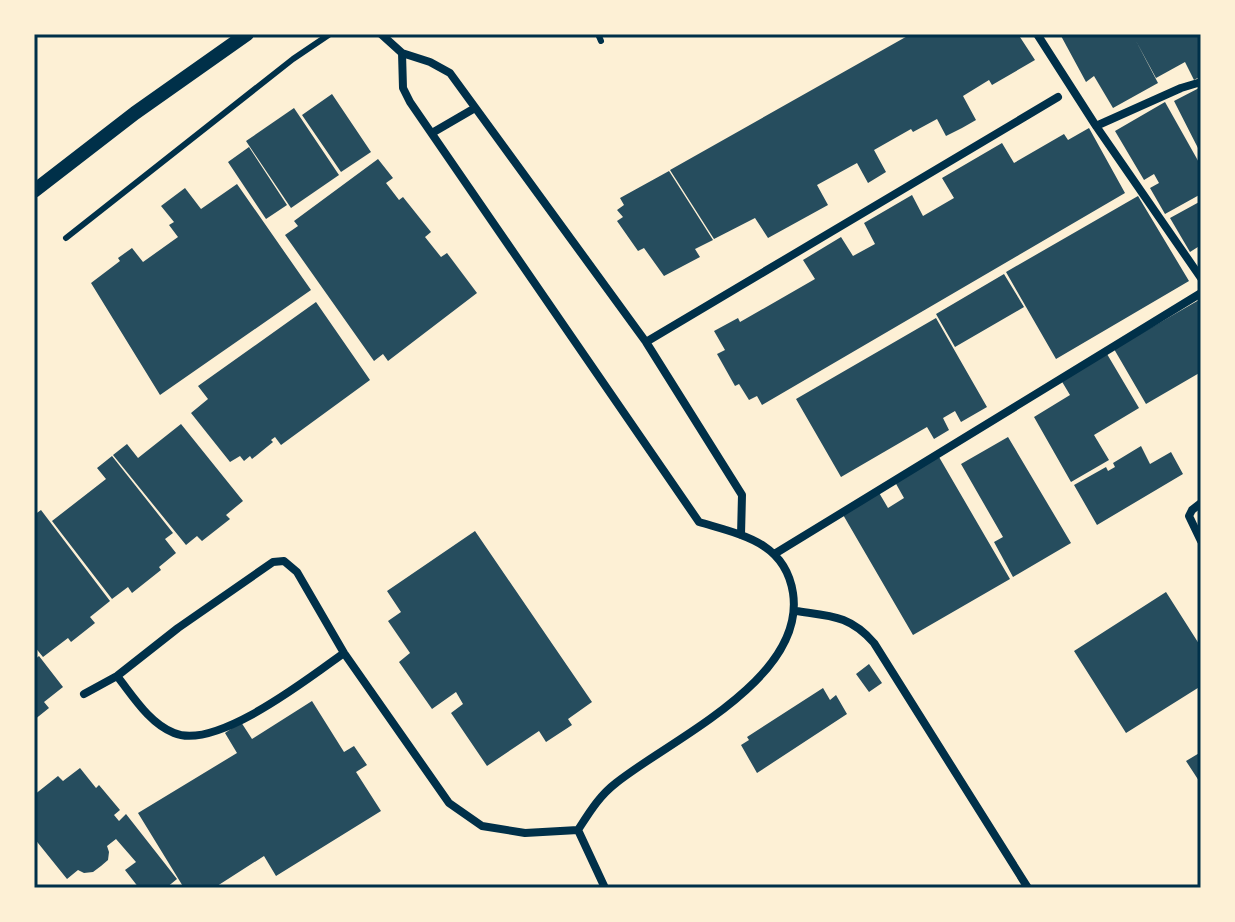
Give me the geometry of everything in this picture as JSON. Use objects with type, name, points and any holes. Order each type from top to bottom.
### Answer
[{"type":"street","points":[[34,191],[135,113],[247,34]]},
{"type":"street","points":[[381,34],[402,53],[430,62],[450,73],[646,342],[742,495],[741,535]]},
{"type":"street","points":[[1037,34],[1201,278]]},
{"type":"street","points":[[402,53],[403,88],[410,102],[699,522],[741,535],[776,553],[791,577],[796,611],[777,657],[740,696],[695,731],[616,783],[597,800],[578,830]]},
{"type":"street","points":[[1096,126],[1201,82]]},
{"type":"street","points":[[646,342],[1058,97]]},
{"type":"street","points":[[432,133],[475,108]]},
{"type":"street","points":[[776,553],[1201,293]]},
{"type":"street","points":[[1201,503],[1189,516],[1201,541]]},
{"type":"street","points":[[84,694],[117,676],[178,628],[273,562],[284,561],[293,566],[344,653],[449,803],[482,826],[525,833],[578,830]]},
{"type":"street","points":[[796,611],[844,618],[862,628],[1028,888]]},
{"type":"street","points":[[117,676],[153,721],[176,735],[208,736],[276,701],[344,653]]},
{"type":"street","points":[[578,830],[605,888]]},
{"type":"lane","points":[[66,238],[293,59],[330,34]]},
{"type":"building","points":[[911,34],[1018,34],[1035,60],[992,85],[989,80],[963,96],[976,120],[962,128],[946,136],[937,119],[913,132],[911,129],[874,150],[886,172],[868,183],[857,163],[817,185],[828,205],[768,238],[755,218],[714,239],[670,170]]},
{"type":"building","points":[[1060,34],[1201,34],[1201,76],[1194,80],[1185,62],[1156,78],[1136,41],[1158,83],[1113,108],[1094,76],[1086,82]]},
{"type":"building","points":[[1201,87],[1201,154],[1174,101]]},
{"type":"building","points":[[332,94],[371,152],[341,172],[302,115]]},
{"type":"building","points":[[1165,102],[1201,166],[1201,194],[1165,214],[1150,188],[1159,183],[1154,174],[1144,180],[1115,131]]},
{"type":"building","points":[[294,108],[339,175],[291,208],[246,141]]},
{"type":"building","points":[[1089,128],[1125,193],[762,405],[757,396],[749,400],[739,384],[735,386],[717,354],[725,350],[714,331],[738,318],[740,322],[815,279],[803,260],[841,237],[853,256],[875,244],[864,223],[912,195],[923,216],[954,198],[942,178],[1002,143],[1014,163],[1064,134],[1068,140]]},
{"type":"building","points":[[249,147],[287,205],[266,219],[228,162]]},
{"type":"building","points":[[378,159],[393,178],[386,183],[399,200],[403,197],[431,232],[425,237],[441,257],[447,253],[477,293],[388,361],[383,354],[374,361],[285,235],[298,226],[294,221]]},
{"type":"building","points":[[669,171],[713,240],[695,249],[700,257],[664,276],[644,248],[638,251],[617,221],[623,217],[617,210],[624,205],[620,198]]},
{"type":"building","points":[[237,184],[311,290],[160,395],[91,283],[132,248],[143,262],[178,237],[169,225],[174,222],[161,206],[185,188],[201,209]]},
{"type":"building","points":[[1138,196],[1189,281],[1056,359],[1006,272]]},
{"type":"building","points":[[1201,201],[1201,245],[1190,252],[1170,218]]},
{"type":"building","points":[[1004,274],[1024,307],[955,347],[936,314]]},
{"type":"building","points":[[1199,300],[1201,372],[1146,404],[1114,349]]},
{"type":"building","points":[[316,302],[370,380],[281,445],[275,437],[252,459],[250,456],[244,461],[240,456],[230,462],[191,413],[208,399],[198,386]]},
{"type":"building","points":[[936,318],[987,407],[961,422],[955,411],[943,418],[949,430],[934,439],[927,427],[841,477],[796,399]]},
{"type":"building","points":[[1107,354],[1139,408],[1094,435],[1109,460],[1071,482],[1034,417],[1070,395],[1061,380]]},
{"type":"building","points":[[181,424],[243,501],[226,515],[230,519],[202,541],[197,536],[186,545],[113,455],[127,444],[138,458]]},
{"type":"building","points":[[1008,437],[1071,543],[1013,577],[994,542],[1003,537],[961,464]]},
{"type":"building","points":[[1141,446],[1150,464],[1171,452],[1183,474],[1097,525],[1074,485],[1106,467],[1108,471],[1115,467],[1113,463]]},
{"type":"building","points":[[112,456],[173,533],[165,539],[176,553],[159,567],[161,570],[132,593],[128,587],[112,599],[52,521],[106,479],[97,468]]},
{"type":"building","points":[[939,457],[1010,579],[913,635],[842,513],[878,491],[888,508],[904,498],[895,482]]},
{"type":"building","points":[[41,510],[110,601],[90,617],[95,623],[71,642],[68,638],[43,657],[34,646],[34,515]]},
{"type":"building","points":[[475,531],[592,702],[568,719],[572,725],[546,742],[539,731],[487,766],[451,713],[463,704],[456,692],[432,709],[399,662],[410,653],[388,621],[401,612],[387,591]]},
{"type":"building","points":[[1166,592],[1201,647],[1201,686],[1126,733],[1074,651]]},
{"type":"building","points":[[39,656],[63,687],[44,702],[49,708],[34,720],[34,660]]},
{"type":"building","points":[[869,664],[882,683],[869,692],[856,674]]},
{"type":"building","points":[[823,688],[830,700],[836,695],[847,714],[757,773],[741,745],[749,740],[747,737]]},
{"type":"building","points":[[312,701],[344,752],[354,746],[367,765],[356,772],[381,811],[276,876],[264,856],[214,888],[184,888],[138,813],[237,753],[225,733],[241,722],[252,739]]},
{"type":"building","points":[[1201,752],[1201,784],[1186,761]]},
{"type":"building","points":[[80,768],[120,810],[114,815],[119,821],[126,814],[177,879],[166,888],[139,888],[125,870],[136,862],[116,839],[107,846],[108,860],[101,866],[93,872],[78,870],[67,879],[34,838],[34,795],[58,776],[63,781]]}]
